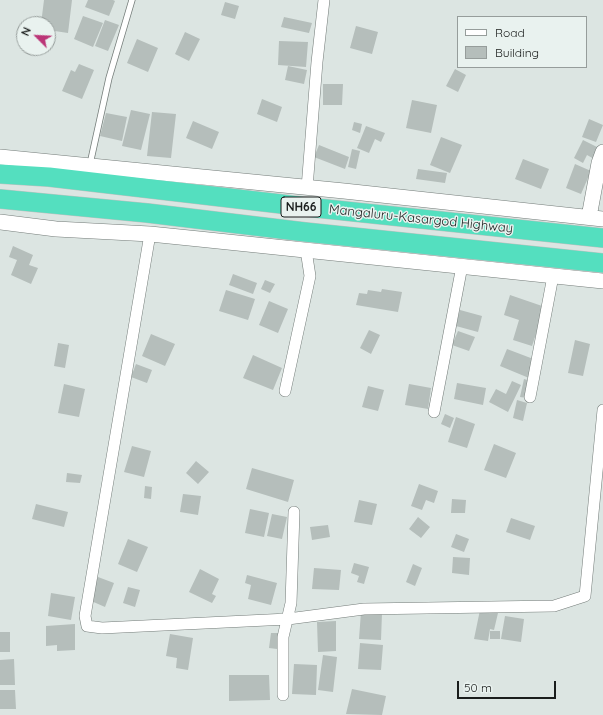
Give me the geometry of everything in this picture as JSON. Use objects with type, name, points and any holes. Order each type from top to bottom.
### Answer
[{"type":"highway","name":"Mangaluru-Kasargod Highway","points":[[0,174],[49,177],[307,207],[603,238]]},
{"type":"highway","name":"Mangaluru-Kasargod Highway","points":[[0,199],[147,213],[305,232],[603,263]]},
{"type":"street","points":[[307,188],[317,62],[324,0]]},
{"type":"street","points":[[0,157],[596,218],[599,163],[603,152]]},
{"type":"street","points":[[0,222],[56,229],[150,234],[603,281]]},
{"type":"street","points":[[150,234],[85,616],[87,626],[102,628],[288,620],[364,609],[554,606],[585,596],[603,410]]},
{"type":"street","points":[[285,391],[310,276],[306,250]]},
{"type":"street","points":[[434,412],[462,266]]},
{"type":"street","points":[[530,397],[553,276]]},
{"type":"street","points":[[283,695],[284,637],[291,603],[294,512]]},
{"type":"lane","points":[[89,166],[109,78],[132,0]]},
{"type":"building","points":[[44,0],[72,0],[68,33],[56,31],[56,16],[42,16]]},
{"type":"building","points":[[88,0],[115,1],[109,16],[85,7]]},
{"type":"building","points":[[225,2],[239,6],[235,19],[221,15]]},
{"type":"building","points":[[83,16],[103,23],[93,47],[74,39]]},
{"type":"building","points":[[284,17],[312,23],[309,33],[281,27]]},
{"type":"building","points":[[105,20],[119,25],[108,51],[95,46]]},
{"type":"building","points":[[356,26],[378,32],[372,54],[350,48]]},
{"type":"building","points":[[185,32],[200,39],[189,61],[175,54]]},
{"type":"building","points":[[137,39],[158,48],[148,72],[127,63]]},
{"type":"building","points":[[279,41],[308,42],[306,67],[278,65]]},
{"type":"building","points":[[79,64],[94,70],[82,99],[62,91],[71,70],[75,72]]},
{"type":"building","points":[[288,66],[307,70],[304,84],[285,80]]},
{"type":"building","points":[[455,69],[466,75],[458,92],[446,86]]},
{"type":"building","points":[[323,84],[343,84],[342,105],[323,105]]},
{"type":"building","points":[[262,99],[282,107],[277,122],[257,114]]},
{"type":"building","points":[[412,100],[437,105],[431,133],[406,128]]},
{"type":"building","points":[[131,110],[150,114],[141,150],[122,146]]},
{"type":"building","points":[[152,112],[176,114],[171,158],[147,156]]},
{"type":"building","points":[[106,113],[127,117],[122,141],[100,136]]},
{"type":"building","points":[[589,119],[603,125],[596,142],[582,137]]},
{"type":"building","points":[[193,121],[219,132],[212,149],[186,138]]},
{"type":"building","points":[[354,122],[362,124],[360,133],[352,130]]},
{"type":"building","points":[[366,126],[385,133],[381,142],[375,139],[369,153],[357,148]]},
{"type":"building","points":[[441,137],[462,145],[450,173],[430,165]]},
{"type":"building","points":[[583,140],[601,149],[596,160],[587,155],[583,163],[574,158]]},
{"type":"building","points":[[319,145],[349,157],[345,169],[314,157]]},
{"type":"building","points":[[352,149],[360,151],[356,169],[348,167]]},
{"type":"building","points":[[523,159],[549,169],[541,189],[515,179]]},
{"type":"building","points":[[575,164],[591,171],[581,194],[566,188]]},
{"type":"building","points":[[418,169],[447,173],[445,183],[416,179]]},
{"type":"building","points":[[13,246],[33,255],[29,265],[38,268],[31,284],[11,275],[17,260],[9,257]]},
{"type":"building","points":[[233,274],[257,283],[253,294],[229,285]]},
{"type":"building","points":[[265,280],[275,284],[270,293],[261,289]]},
{"type":"building","points":[[382,289],[402,292],[398,312],[356,305],[359,293],[367,294],[368,290],[381,292]]},
{"type":"building","points":[[226,290],[255,299],[248,320],[219,311]]},
{"type":"building","points":[[510,295],[545,307],[532,346],[513,340],[519,320],[504,315]]},
{"type":"building","points":[[269,301],[288,309],[278,333],[259,325]]},
{"type":"building","points":[[460,310],[482,316],[478,332],[456,326]]},
{"type":"building","points":[[369,330],[380,335],[371,354],[360,348]]},
{"type":"building","points":[[458,331],[475,337],[469,351],[452,345]]},
{"type":"building","points":[[151,334],[175,344],[165,366],[142,356]]},
{"type":"building","points":[[575,340],[590,344],[583,376],[568,373]]},
{"type":"building","points":[[58,343],[69,345],[65,368],[54,366]]},
{"type":"building","points":[[507,349],[536,360],[529,378],[500,366]]},
{"type":"building","points":[[253,355],[282,368],[273,390],[243,378]]},
{"type":"building","points":[[136,364],[152,370],[147,383],[131,377]]},
{"type":"building","points":[[524,379],[531,381],[527,398],[520,397]]},
{"type":"building","points":[[512,381],[521,385],[508,412],[489,402],[496,389],[506,394]]},
{"type":"building","points":[[457,383],[486,388],[483,405],[454,399]]},
{"type":"building","points":[[64,384],[85,389],[79,417],[58,413]]},
{"type":"building","points":[[409,384],[431,388],[428,409],[405,405]]},
{"type":"building","points":[[368,386],[384,390],[378,411],[362,407]]},
{"type":"building","points":[[517,400],[527,403],[523,421],[513,418]]},
{"type":"building","points":[[445,414],[454,418],[450,428],[441,424]]},
{"type":"building","points":[[456,417],[475,424],[467,448],[448,442]]},
{"type":"building","points":[[494,444],[516,453],[506,478],[484,470]]},
{"type":"building","points":[[132,446],[151,451],[144,477],[124,472]]},
{"type":"building","points":[[196,461],[209,472],[198,484],[186,473]]},
{"type":"building","points":[[252,468],[294,480],[288,502],[246,489]]},
{"type":"building","points":[[67,473],[82,475],[80,483],[66,482]]},
{"type":"building","points":[[419,484],[438,491],[434,503],[426,500],[422,510],[411,506]]},
{"type":"building","points":[[145,486],[152,487],[151,499],[144,498]]},
{"type":"building","points":[[183,494],[201,496],[198,515],[180,512]]},
{"type":"building","points":[[452,499],[466,500],[465,513],[451,513]]},
{"type":"building","points":[[359,500],[377,504],[372,525],[354,522]]},
{"type":"building","points":[[36,504],[68,512],[64,527],[32,519]]},
{"type":"building","points":[[250,509],[269,513],[264,537],[245,533]]},
{"type":"building","points":[[272,514],[287,517],[282,539],[267,536]]},
{"type":"building","points":[[418,517],[430,527],[421,538],[409,529]]},
{"type":"building","points":[[511,518],[535,526],[530,540],[506,532]]},
{"type":"building","points":[[328,525],[330,537],[312,540],[310,527]]},
{"type":"building","points":[[456,534],[469,539],[464,552],[451,547]]},
{"type":"building","points":[[128,539],[148,547],[137,572],[118,564]]},
{"type":"building","points":[[453,557],[470,558],[469,575],[452,573]]},
{"type":"building","points":[[354,563],[369,567],[364,584],[357,582],[359,576],[351,573]]},
{"type":"building","points":[[413,564],[422,568],[415,586],[406,582]]},
{"type":"building","points":[[314,568],[341,570],[339,590],[312,589]]},
{"type":"building","points":[[200,569],[219,579],[212,594],[216,596],[212,603],[189,592]]},
{"type":"building","points":[[247,575],[277,583],[271,605],[248,599],[251,585],[245,583]]},
{"type":"building","points":[[98,577],[114,583],[105,607],[89,600]]},
{"type":"building","points":[[128,587],[140,590],[135,607],[123,603]]},
{"type":"building","points":[[51,593],[75,597],[71,620],[48,616]]},
{"type":"building","points":[[480,610],[498,613],[494,630],[490,629],[488,641],[474,639]]},
{"type":"building","points":[[361,612],[382,613],[381,640],[359,639]]},
{"type":"building","points":[[505,616],[524,619],[521,642],[501,639]]},
{"type":"building","points":[[336,621],[336,651],[318,652],[317,622]]},
{"type":"building","points":[[75,624],[75,650],[57,651],[57,645],[46,646],[46,626]]},
{"type":"building","points":[[490,631],[500,631],[500,639],[490,639]]},
{"type":"building","points":[[0,632],[10,632],[10,652],[0,652]]},
{"type":"building","points":[[271,633],[279,633],[277,649],[269,648]]},
{"type":"building","points":[[170,634],[193,638],[188,670],[176,668],[177,658],[166,656]]},
{"type":"building","points":[[360,643],[383,645],[381,670],[358,669]]},
{"type":"building","points":[[323,655],[337,657],[333,692],[318,690]]},
{"type":"building","points":[[14,659],[15,685],[0,685],[0,660]]},
{"type":"building","points":[[294,664],[317,665],[316,695],[292,694]]},
{"type":"building","points":[[229,675],[269,675],[270,700],[229,701]]},
{"type":"building","points":[[352,689],[386,696],[382,715],[346,714]]},
{"type":"building","points":[[0,690],[15,690],[16,709],[0,709]]}]
